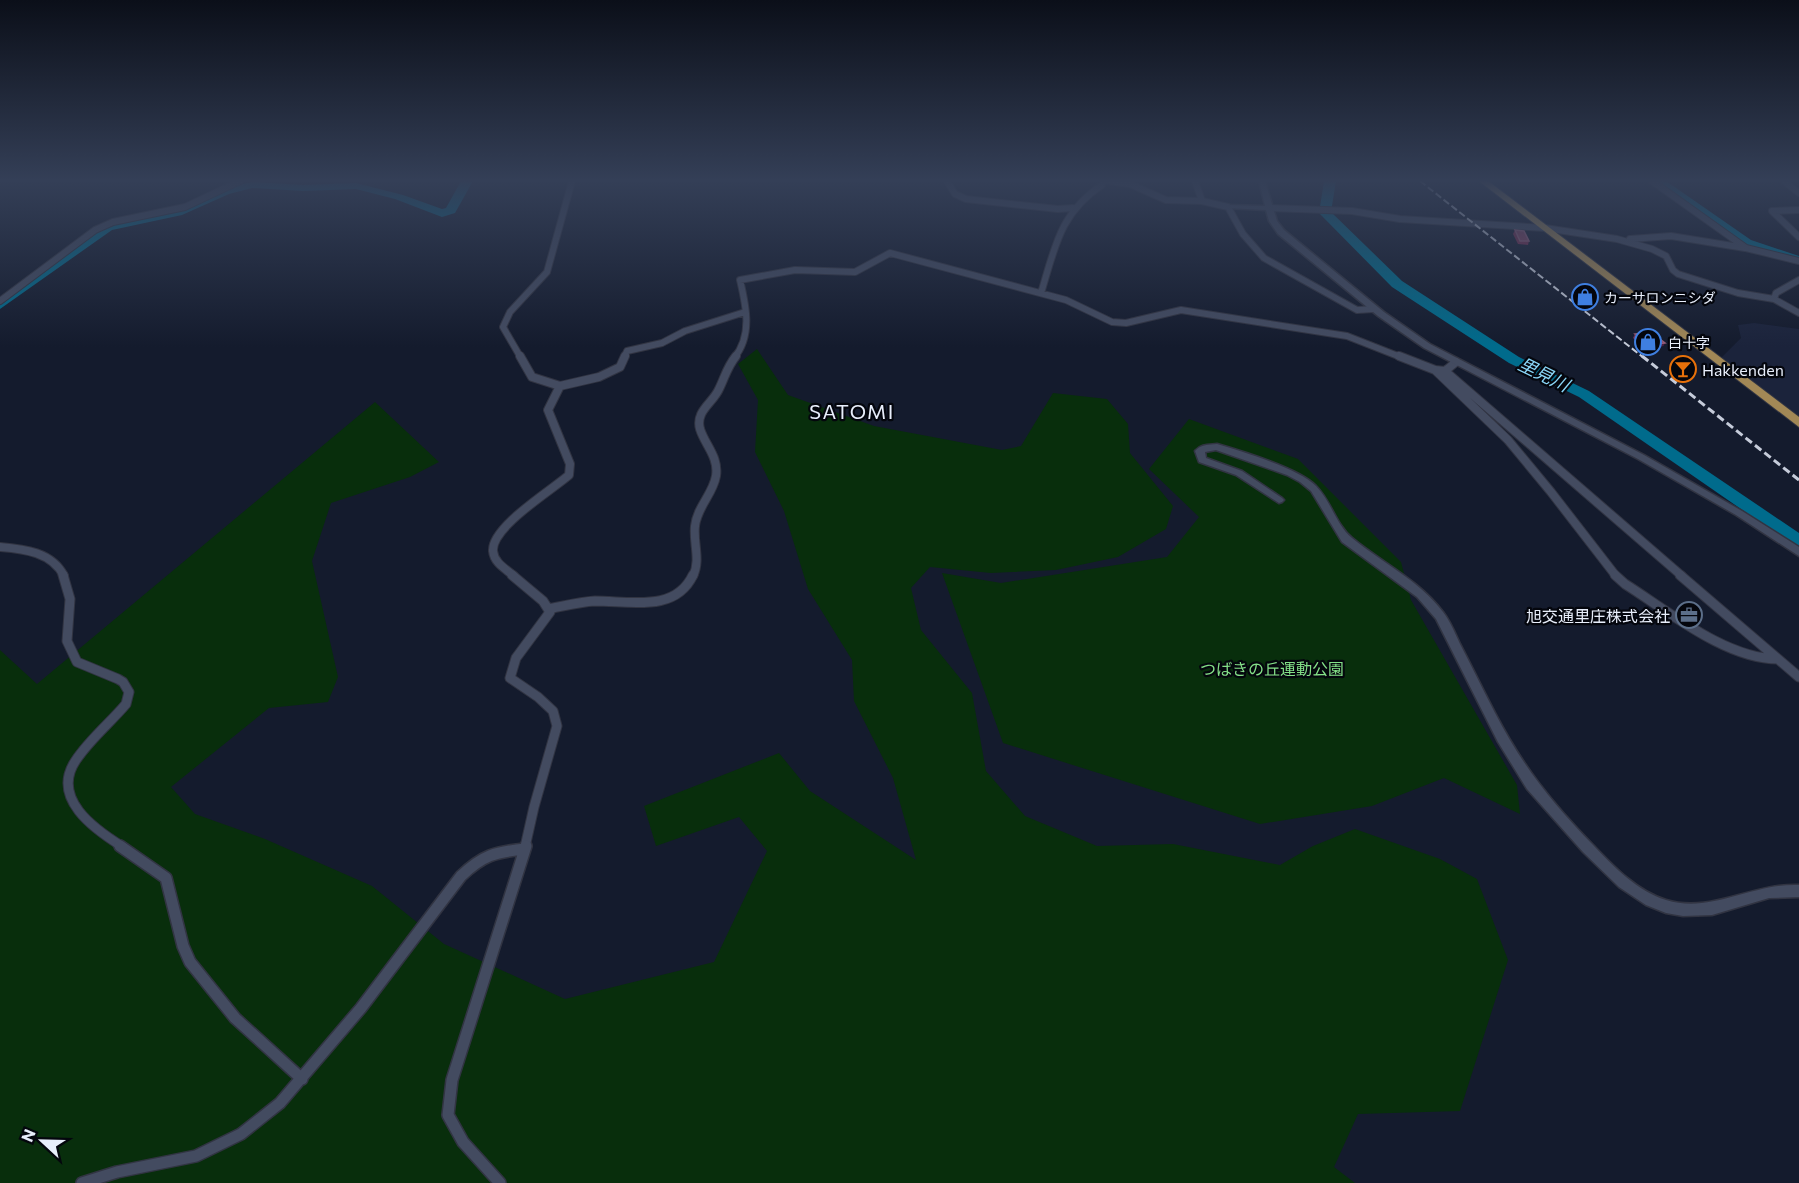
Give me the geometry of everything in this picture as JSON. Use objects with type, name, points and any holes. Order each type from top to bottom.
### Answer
[{"type":"highway","points":[[1556,236],[1799,423]]},
{"type":"street","points":[[0,301],[86,236]]},
{"type":"street","points":[[557,236],[546,272],[534,289],[511,311],[503,327],[532,377],[560,386],[599,377],[620,367],[627,351],[662,343],[685,331],[745,312]]},
{"type":"street","points":[[1041,293],[1057,236]]},
{"type":"street","points":[[1245,236],[1264,258],[1357,310],[1374,309]]},
{"type":"street","points":[[1286,236],[1374,309],[1427,346],[1641,457],[1739,513],[1799,552]]},
{"type":"street","points":[[1599,236],[1652,249],[1666,256],[1673,270],[1678,274],[1738,293],[1774,299],[1799,313]]},
{"type":"street","points":[[1617,239],[1667,236]]},
{"type":"street","points":[[1672,236],[1746,248],[1799,261]]},
{"type":"street","points":[[1729,236],[1746,248]]},
{"type":"street","points":[[548,609],[586,602],[640,604],[663,600],[682,592],[695,571],[699,556],[694,527],[697,515],[709,498],[717,468],[715,455],[699,423],[700,416],[719,390],[725,371],[741,348],[747,329],[740,280],[795,270],[855,272],[890,253],[1079,304],[1112,322],[1126,322],[1181,310],[1314,329],[1347,336],[1435,370],[1462,393],[1517,450],[1613,573],[1625,584],[1722,645],[1766,659],[1778,659]]},
{"type":"street","points":[[1774,299],[1776,292],[1799,280]]},
{"type":"street","points":[[1435,370],[1445,370],[1456,362]]},
{"type":"street","points":[[1445,370],[1799,677]]},
{"type":"street","points":[[500,1183],[463,1142],[448,1115],[452,1080],[525,849],[534,807],[557,726],[553,711],[538,697],[510,678],[516,658],[550,612],[543,601],[497,562],[493,553],[493,545],[520,513],[557,487],[569,475],[570,464],[548,410],[560,386]]},
{"type":"street","points":[[1279,500],[1239,473],[1202,460],[1200,451],[1204,448],[1216,447],[1290,473],[1302,480],[1314,489],[1346,539],[1421,594],[1440,616],[1526,777],[1558,816],[1619,880],[1640,895],[1683,910],[1701,909],[1763,892],[1799,891]]},
{"type":"street","points":[[0,548],[26,548],[48,557],[62,572],[69,590],[71,616],[67,641],[77,662],[124,682],[129,692],[128,701],[120,713],[80,752],[68,768],[66,785],[70,798],[102,835],[128,848],[166,877],[186,955],[213,995],[245,1029],[302,1079]]},
{"type":"street","points":[[82,1183],[117,1172],[196,1156],[241,1134],[280,1103],[302,1079],[361,1008],[461,876],[480,857],[495,852],[525,849]]},
{"type":"shaded area","points":[[1754,323],[1799,329],[1799,417],[1721,358],[1741,338],[1738,325]]},
{"type":"green space","points":[[757,349],[788,395],[874,426],[1002,450],[1021,446],[1053,393],[1107,399],[1128,424],[1130,453],[1173,506],[1166,529],[1118,557],[1056,570],[991,573],[930,567],[911,588],[921,630],[972,693],[986,771],[1025,816],[1097,846],[1173,844],[1280,865],[1313,846],[1355,829],[1440,859],[1477,879],[1508,960],[1460,1111],[1358,1114],[1334,1167],[1355,1183],[0,1183],[0,650],[37,684],[375,402],[439,462],[410,477],[331,503],[312,561],[338,677],[328,702],[269,708],[171,787],[195,814],[265,839],[372,886],[444,944],[565,999],[714,962],[767,851],[739,817],[656,846],[644,806],[779,753],[810,791],[916,860],[893,778],[854,701],[852,660],[808,589],[784,511],[755,452],[758,400],[738,364]]},
{"type":"green space","name":"つばきの丘運動公園","points":[[1189,419],[1298,459],[1401,562],[1411,600],[1517,785],[1520,814],[1444,778],[1372,806],[1260,824],[1003,743],[942,573],[1001,583],[1167,557],[1199,517],[1149,469]]},
{"type":"building","points":[[1518,236],[1527,236],[1529,241],[1520,241]]},
{"type":"building","points":[[1651,332],[1665,343],[1649,345],[1635,334]]},
{"type":"waterway","name":"里見川","points":[[0,305],[95,236]]},
{"type":"waterway","name":"里見川","points":[[1349,236],[1397,284],[1514,360],[1584,394],[1799,541]]},
{"type":"waterway","points":[[1737,236],[1747,243],[1799,260]]},
{"type":"railway","points":[[1490,236],[1644,358]]},
{"type":"railway","points":[[1642,356],[1799,480]]},
{"type":"place","name":"カーサロンニシダ","points":[[1585,297]]},
{"type":"place","name":"白十字","points":[[1648,342]]},
{"type":"place","name":"Hakkenden","points":[[1683,369]]},
{"type":"place","name":"旭交通里庄株式会社","points":[[1689,615]]},
{"type":"district","name":"SATOMI","points":[[852,411]]}]
